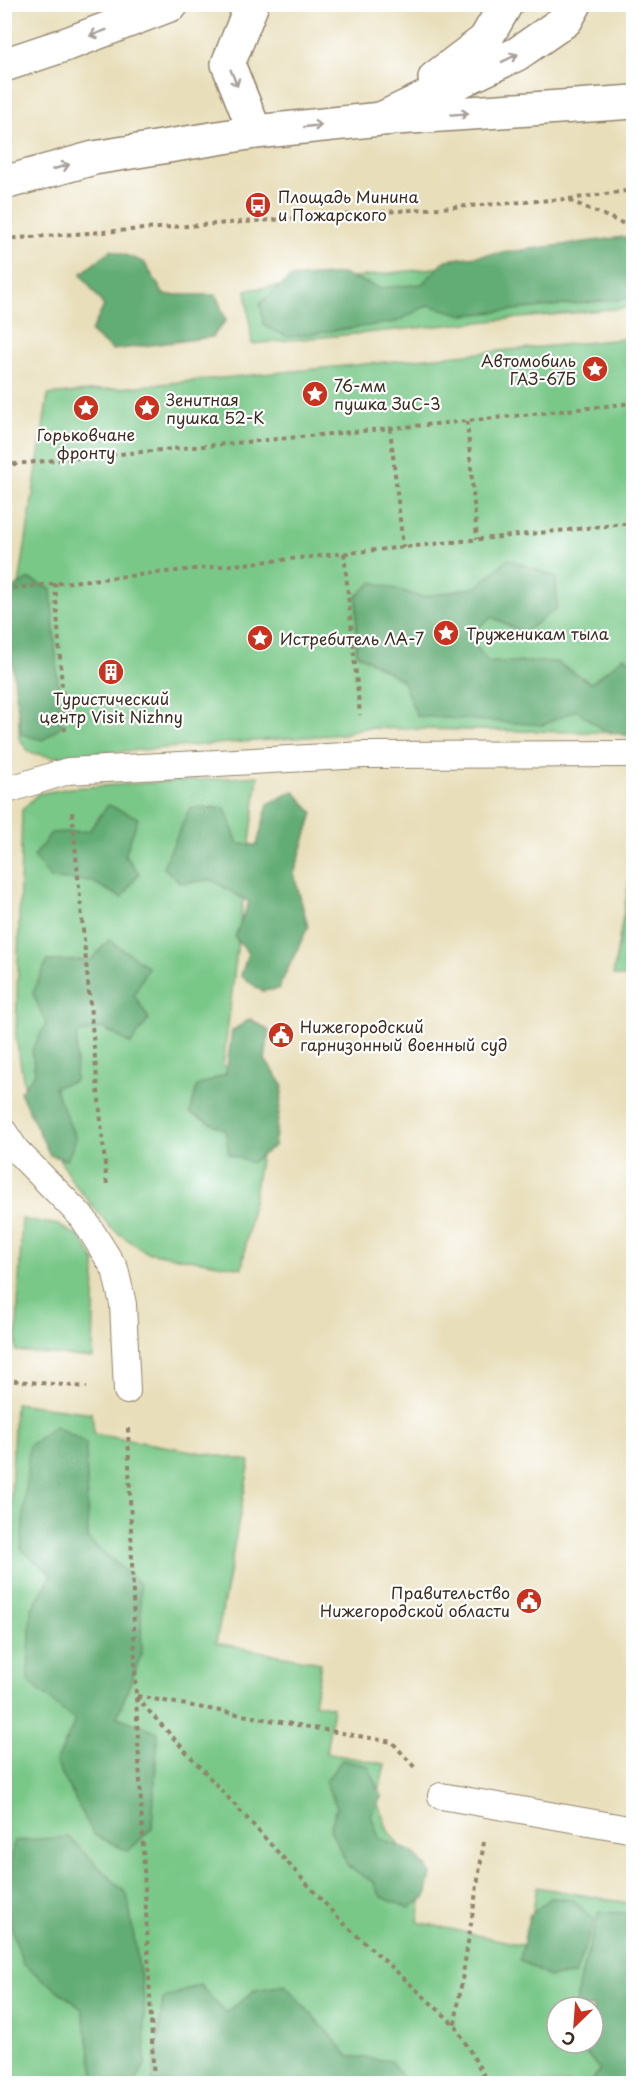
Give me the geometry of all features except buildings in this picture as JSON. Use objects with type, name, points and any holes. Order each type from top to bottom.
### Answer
[{"type":"main road","points":[[4,65],[70,44],[172,4]]},
{"type":"main road","points":[[252,4],[228,64],[255,132]]},
{"type":"main road","points":[[381,119],[485,40],[506,4]]},
{"type":"main road","points":[[381,119],[518,54],[566,20],[575,4]]},
{"type":"main road","points":[[4,183],[94,158],[255,132],[381,119],[633,102]]},
{"type":"lane","points":[[4,791],[68,771],[364,755],[633,754]]},
{"type":"lane","points":[[4,1132],[16,1150],[83,1218],[115,1269],[123,1304],[127,1391]]},
{"type":"lane","points":[[441,1796],[633,1830]]},
{"type":"path","points":[[4,239],[566,199],[633,190]]},
{"type":"path","points":[[566,199],[633,228]]},
{"type":"path","points":[[4,465],[633,403]]},
{"type":"path","points":[[467,421],[477,539]]},
{"type":"path","points":[[390,428],[403,547]]},
{"type":"path","points":[[4,588],[633,523]]},
{"type":"path","points":[[344,553],[364,755]]},
{"type":"path","points":[[55,584],[68,771],[108,1193]]},
{"type":"path","points":[[5,1380],[127,1391],[136,1696],[154,2084]]},
{"type":"path","points":[[136,1696],[392,1742]]},
{"type":"path","points":[[136,1696],[340,1920],[454,2025],[489,2084]]},
{"type":"path","points":[[454,2025],[479,1875]]},
{"type":"green space","points":[[624,237],[633,240],[633,298],[464,315],[428,305],[396,322],[288,337],[264,326],[260,303],[290,278],[342,274],[380,288],[422,284],[446,260]]},
{"type":"green space","points":[[633,245],[633,307],[252,344],[246,290]]},
{"type":"green space","points":[[111,250],[144,262],[164,295],[216,295],[226,320],[212,337],[112,350],[91,332],[104,306],[81,274]]},
{"type":"green space","points":[[633,338],[633,733],[362,728],[343,734],[52,757],[29,752],[19,738],[17,599],[48,395]]},
{"type":"green space","points":[[508,559],[556,577],[557,608],[523,633],[492,617],[468,636],[488,662],[556,662],[591,683],[624,657],[633,662],[633,737],[603,730],[576,710],[543,725],[417,716],[402,680],[356,653],[357,596],[373,582],[422,597],[477,587]]},
{"type":"green space","points":[[29,579],[51,589],[61,726],[43,740],[21,734],[5,605],[5,593]]},
{"type":"green space","points":[[258,776],[223,1066],[274,1075],[242,1268],[146,1252],[111,1228],[72,1181],[27,1101],[16,1038],[22,810],[38,794],[70,788]]},
{"type":"green space","points":[[294,791],[313,813],[294,874],[308,927],[278,989],[262,991],[241,976],[248,953],[235,937],[249,902],[212,880],[181,883],[163,867],[190,808],[225,808],[238,844],[257,845],[268,804]]},
{"type":"green space","points":[[108,805],[138,818],[125,855],[139,873],[122,898],[91,881],[51,879],[34,857],[51,833],[89,831]]},
{"type":"green space","points":[[633,860],[634,979],[613,975]]},
{"type":"green space","points":[[109,940],[148,967],[134,995],[149,1019],[131,1044],[103,1028],[77,1034],[75,1081],[54,1087],[76,1139],[67,1160],[50,1155],[20,1092],[35,1073],[32,1050],[46,1024],[33,993],[47,961],[91,960]]},
{"type":"green space","points":[[250,1019],[269,1031],[265,1060],[283,1085],[274,1146],[251,1163],[229,1154],[225,1130],[190,1113],[197,1086],[226,1074],[232,1031]]},
{"type":"green space","points":[[22,1219],[59,1225],[82,1239],[95,1262],[93,1358],[16,1351]]},
{"type":"green space","points":[[15,1403],[92,1413],[94,1434],[250,1461],[216,1643],[321,1663],[314,1703],[333,1707],[326,1753],[385,1764],[377,1801],[388,1831],[407,1856],[427,1866],[418,1922],[527,1946],[537,1887],[633,1904],[634,2083],[5,2084],[4,1665]]},
{"type":"green space","points":[[55,1426],[86,1443],[88,1539],[140,1584],[142,1653],[117,1717],[158,1732],[152,1828],[128,1851],[94,1835],[56,1763],[75,1721],[28,1681],[31,1610],[52,1575],[21,1549],[29,1446]]},
{"type":"green space","points":[[342,1760],[368,1766],[382,1796],[371,1815],[379,1838],[413,1852],[431,1874],[426,1897],[409,1908],[381,1897],[373,1882],[348,1866],[330,1829],[337,1807],[325,1782]]},
{"type":"green space","points":[[68,1837],[127,1894],[144,1999],[145,2065],[134,2083],[92,2083],[94,2072],[82,2009],[23,1964],[5,1908],[14,1841]]},
{"type":"green space","points":[[551,1898],[573,1900],[594,1920],[575,1975],[549,1977],[520,1960],[529,1916]]},
{"type":"green space","points":[[599,1912],[633,1913],[633,2083],[590,2083],[600,2070],[588,2055],[605,2055],[605,1995],[577,1995]]},
{"type":"green space","points":[[200,1985],[226,2013],[255,1990],[285,1985],[349,2056],[390,2061],[408,2083],[152,2083],[163,1999]]},
{"type":"place","name":"Площадь Минина и Пожарского","points":[[258,205]]},
{"type":"place","name":"Автомобиль ГАЗ-67Б","points":[[595,369]]},
{"type":"place","name":"76-мм пушка ЗиС-3","points":[[315,394]]},
{"type":"place","name":"Горьковчане фронту","points":[[86,408]]},
{"type":"place","name":"Зенитная пушка 52-К","points":[[147,408]]},
{"type":"place","name":"Труженикам тыла","points":[[446,633]]},
{"type":"place","name":"Истребитель ЛА-7","points":[[260,638]]},
{"type":"place","name":"Туристический центр Visit Nizhny","points":[[111,672]]},
{"type":"place","name":"Нижегородский гарнизонный военный суд","points":[[281,1035]]},
{"type":"place","name":"Правительство Нижегородской области","points":[[529,1601]]}]
